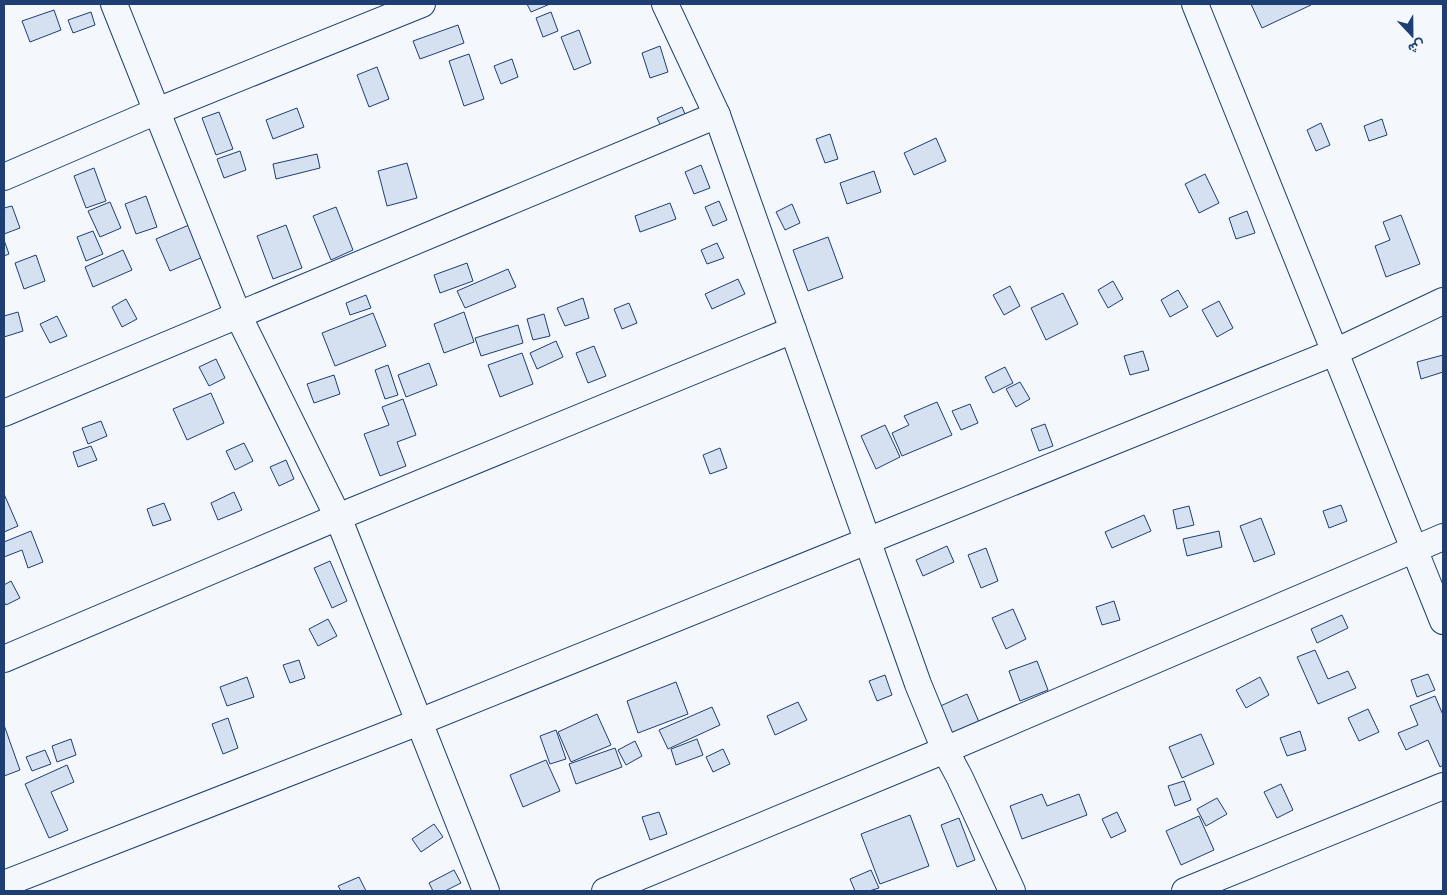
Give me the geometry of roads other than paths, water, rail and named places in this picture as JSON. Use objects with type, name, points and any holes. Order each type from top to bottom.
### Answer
[{"type":"street","points":[[114,4],[238,315],[338,517],[486,891]]},
{"type":"street","points":[[4,177],[157,111],[422,4]]},
{"type":"street","points":[[665,4],[717,115],[918,684],[945,750],[960,778],[1012,891]]},
{"type":"street","points":[[1195,4],[1443,621]]},
{"type":"street","points":[[4,413],[717,115]]},
{"type":"street","points":[[4,884],[419,722],[1334,352],[1443,301]]},
{"type":"street","points":[[4,659],[338,517],[793,330]]},
{"type":"street","points":[[605,891],[945,750],[1443,537]]},
{"type":"street","points":[[1185,891],[1443,786]]}]
